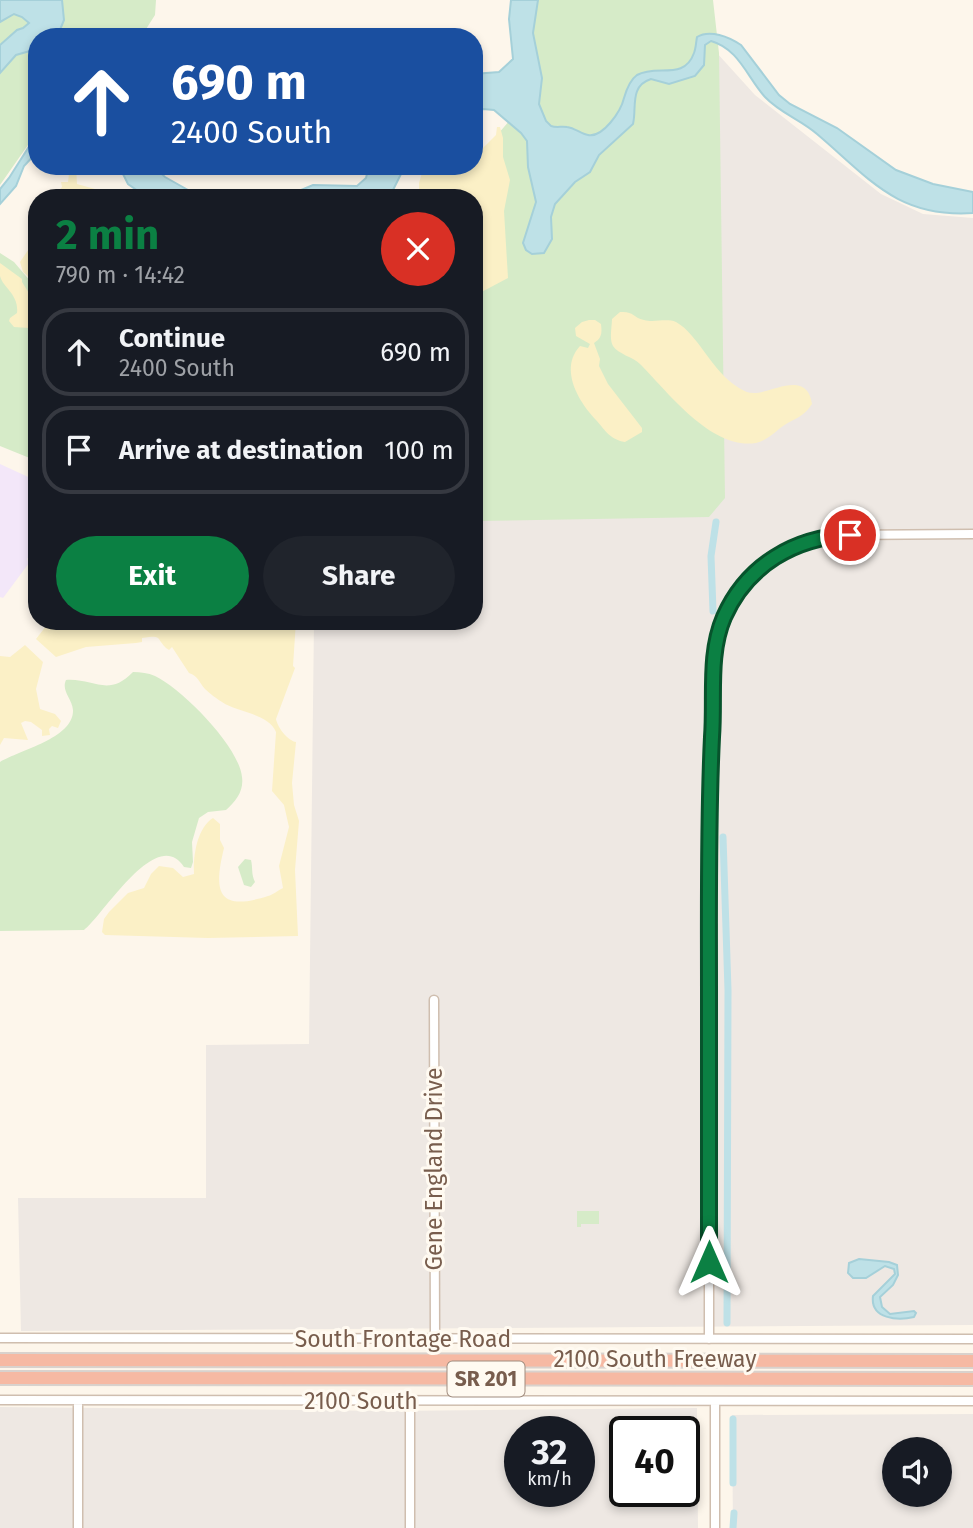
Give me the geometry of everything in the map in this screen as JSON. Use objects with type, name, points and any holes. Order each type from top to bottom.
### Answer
[{"type":"highway","name":"2100 South Freeway","points":[[0,1360],[973,1361]]},
{"type":"highway","name":"2100 South Freeway","points":[[0,1378],[973,1379]]},
{"type":"street","points":[[709,1339],[709,821],[714,657],[719,630],[740,589],[758,569],[790,548],[821,537],[973,534]]},
{"type":"street","name":"Gene England Drive","points":[[434,1000],[435,1339]]},
{"type":"street","name":"South Frontage Road","points":[[0,1338],[973,1339]]},
{"type":"street","name":"2100 South","points":[[0,1400],[973,1401]]},
{"type":"street","points":[[78,1401],[78,1528]]},
{"type":"street","points":[[410,1401],[410,1528]]},
{"type":"street","points":[[715,1402],[715,1528]]},
{"type":"shaded area","points":[[716,52],[755,95],[881,194],[923,214],[973,218],[973,1325],[21,1331],[18,1198],[206,1198],[206,1045],[309,1044],[314,630],[483,630],[483,503]]},
{"type":"shaded area","points":[[0,464],[28,477],[28,564],[3,598],[0,597]]},
{"type":"shaded area","points":[[0,1407],[393,1411],[697,1408],[697,1416],[609,1416],[609,1507],[698,1507],[698,1528],[0,1528]]},
{"type":"shaded area","points":[[973,1414],[973,1528],[733,1528],[732,1415]]},
{"type":"green space","points":[[0,0],[156,0],[155,15],[147,28],[28,28],[28,145],[0,185]]},
{"type":"green space","points":[[524,0],[713,0],[719,53],[725,498],[709,517],[483,521],[483,189],[477,189],[498,134],[517,112]]},
{"type":"green space","points":[[0,253],[14,262],[28,278],[28,457],[0,446]]},
{"type":"green space","points":[[133,672],[150,674],[166,683],[208,720],[239,764],[242,787],[238,795],[226,810],[208,812],[199,818],[192,842],[191,868],[184,867],[173,857],[160,857],[145,865],[84,930],[0,931],[0,762],[56,736],[65,728],[71,720],[73,710],[65,688],[66,680],[108,685],[124,680]]},
{"type":"green space","points":[[245,859],[251,860],[255,882],[251,887],[244,885],[238,867]]},
{"type":"green space","points":[[577,1211],[599,1211],[599,1224],[581,1224],[581,1227],[577,1227]]},
{"type":"sand","points":[[497,127],[500,127],[503,157],[510,180],[504,211],[508,278],[483,291],[483,189],[419,189],[419,183],[421,175],[483,175],[483,148],[496,135]]},
{"type":"sand","points":[[69,175],[76,175],[77,184],[95,189],[60,189],[61,182],[68,182]]},
{"type":"sand","points":[[28,250],[28,276],[23,272],[20,262]]},
{"type":"sand","points":[[0,263],[22,279],[28,292],[28,328],[14,327],[9,321],[17,313],[16,301],[0,276]]},
{"type":"sand","points":[[620,312],[628,312],[648,321],[676,322],[692,335],[729,381],[744,391],[754,393],[796,385],[809,393],[812,404],[802,415],[760,442],[739,443],[723,438],[692,417],[640,364],[613,346],[612,319]]},
{"type":"sand","points":[[589,320],[601,324],[601,335],[594,343],[600,359],[599,366],[608,384],[642,428],[642,432],[625,442],[611,437],[605,431],[583,404],[573,384],[571,365],[574,355],[580,346],[588,348],[590,344],[576,336],[575,328]]},
{"type":"sand","points":[[43,630],[295,630],[295,668],[276,719],[284,734],[296,742],[292,783],[299,821],[295,870],[298,936],[208,938],[105,935],[102,932],[104,919],[109,912],[128,893],[144,888],[151,874],[159,866],[173,868],[183,877],[194,874],[195,851],[200,835],[213,818],[220,824],[220,840],[224,848],[219,877],[223,895],[238,902],[270,895],[283,888],[279,866],[289,827],[284,805],[272,791],[276,732],[266,721],[229,706],[211,694],[189,673],[172,647],[169,650],[158,638],[142,638],[142,642],[136,643],[86,647],[56,657],[36,639]]},
{"type":"sand","points":[[25,645],[43,662],[36,689],[40,709],[55,714],[61,721],[58,728],[52,726],[49,729],[50,735],[42,736],[42,730],[25,721],[21,723],[28,740],[4,738],[0,745],[0,656],[10,657]]},
{"type":"water","points":[[0,0],[62,0],[64,20],[61,28],[28,28],[28,52],[16,55],[0,73],[0,45],[29,23],[14,14],[0,22]]},
{"type":"water","points":[[511,0],[538,0],[533,33],[542,78],[539,104],[551,126],[570,128],[588,135],[600,132],[615,116],[637,75],[684,67],[694,53],[697,37],[719,35],[741,45],[779,95],[790,104],[837,128],[896,170],[933,184],[973,192],[973,213],[947,213],[924,209],[886,192],[811,129],[771,103],[736,57],[729,50],[711,41],[705,45],[704,65],[695,76],[669,84],[651,79],[639,87],[635,98],[633,124],[599,155],[590,172],[575,182],[555,204],[551,217],[552,239],[544,253],[532,254],[526,250],[523,243],[536,202],[528,167],[527,141],[494,110],[483,109],[483,73],[499,72],[513,59],[509,19]]},
{"type":"water","points":[[28,148],[28,162],[16,186],[0,204],[0,189]]},
{"type":"water","points":[[124,175],[163,175],[186,189],[135,189],[128,184]]},
{"type":"water","points":[[367,175],[400,175],[394,189],[303,189],[313,185],[357,186]]},
{"type":"water","points":[[859,1259],[897,1265],[898,1275],[893,1285],[880,1297],[882,1307],[890,1314],[914,1311],[914,1317],[886,1317],[876,1310],[873,1296],[895,1274],[894,1269],[885,1266],[866,1278],[853,1278],[848,1273],[849,1263]]},
{"type":"waterway","points":[[713,611],[711,556],[716,522]]},
{"type":"waterway","points":[[723,837],[728,990],[727,1323]]},
{"type":"waterway","points":[[733,1419],[733,1483]]},
{"type":"waterway","points":[[733,1528],[734,1513]]},
{"type":"route","points":[[709,1262],[709,806],[715,647],[723,619],[733,599],[765,563],[810,540],[850,535]]}]
